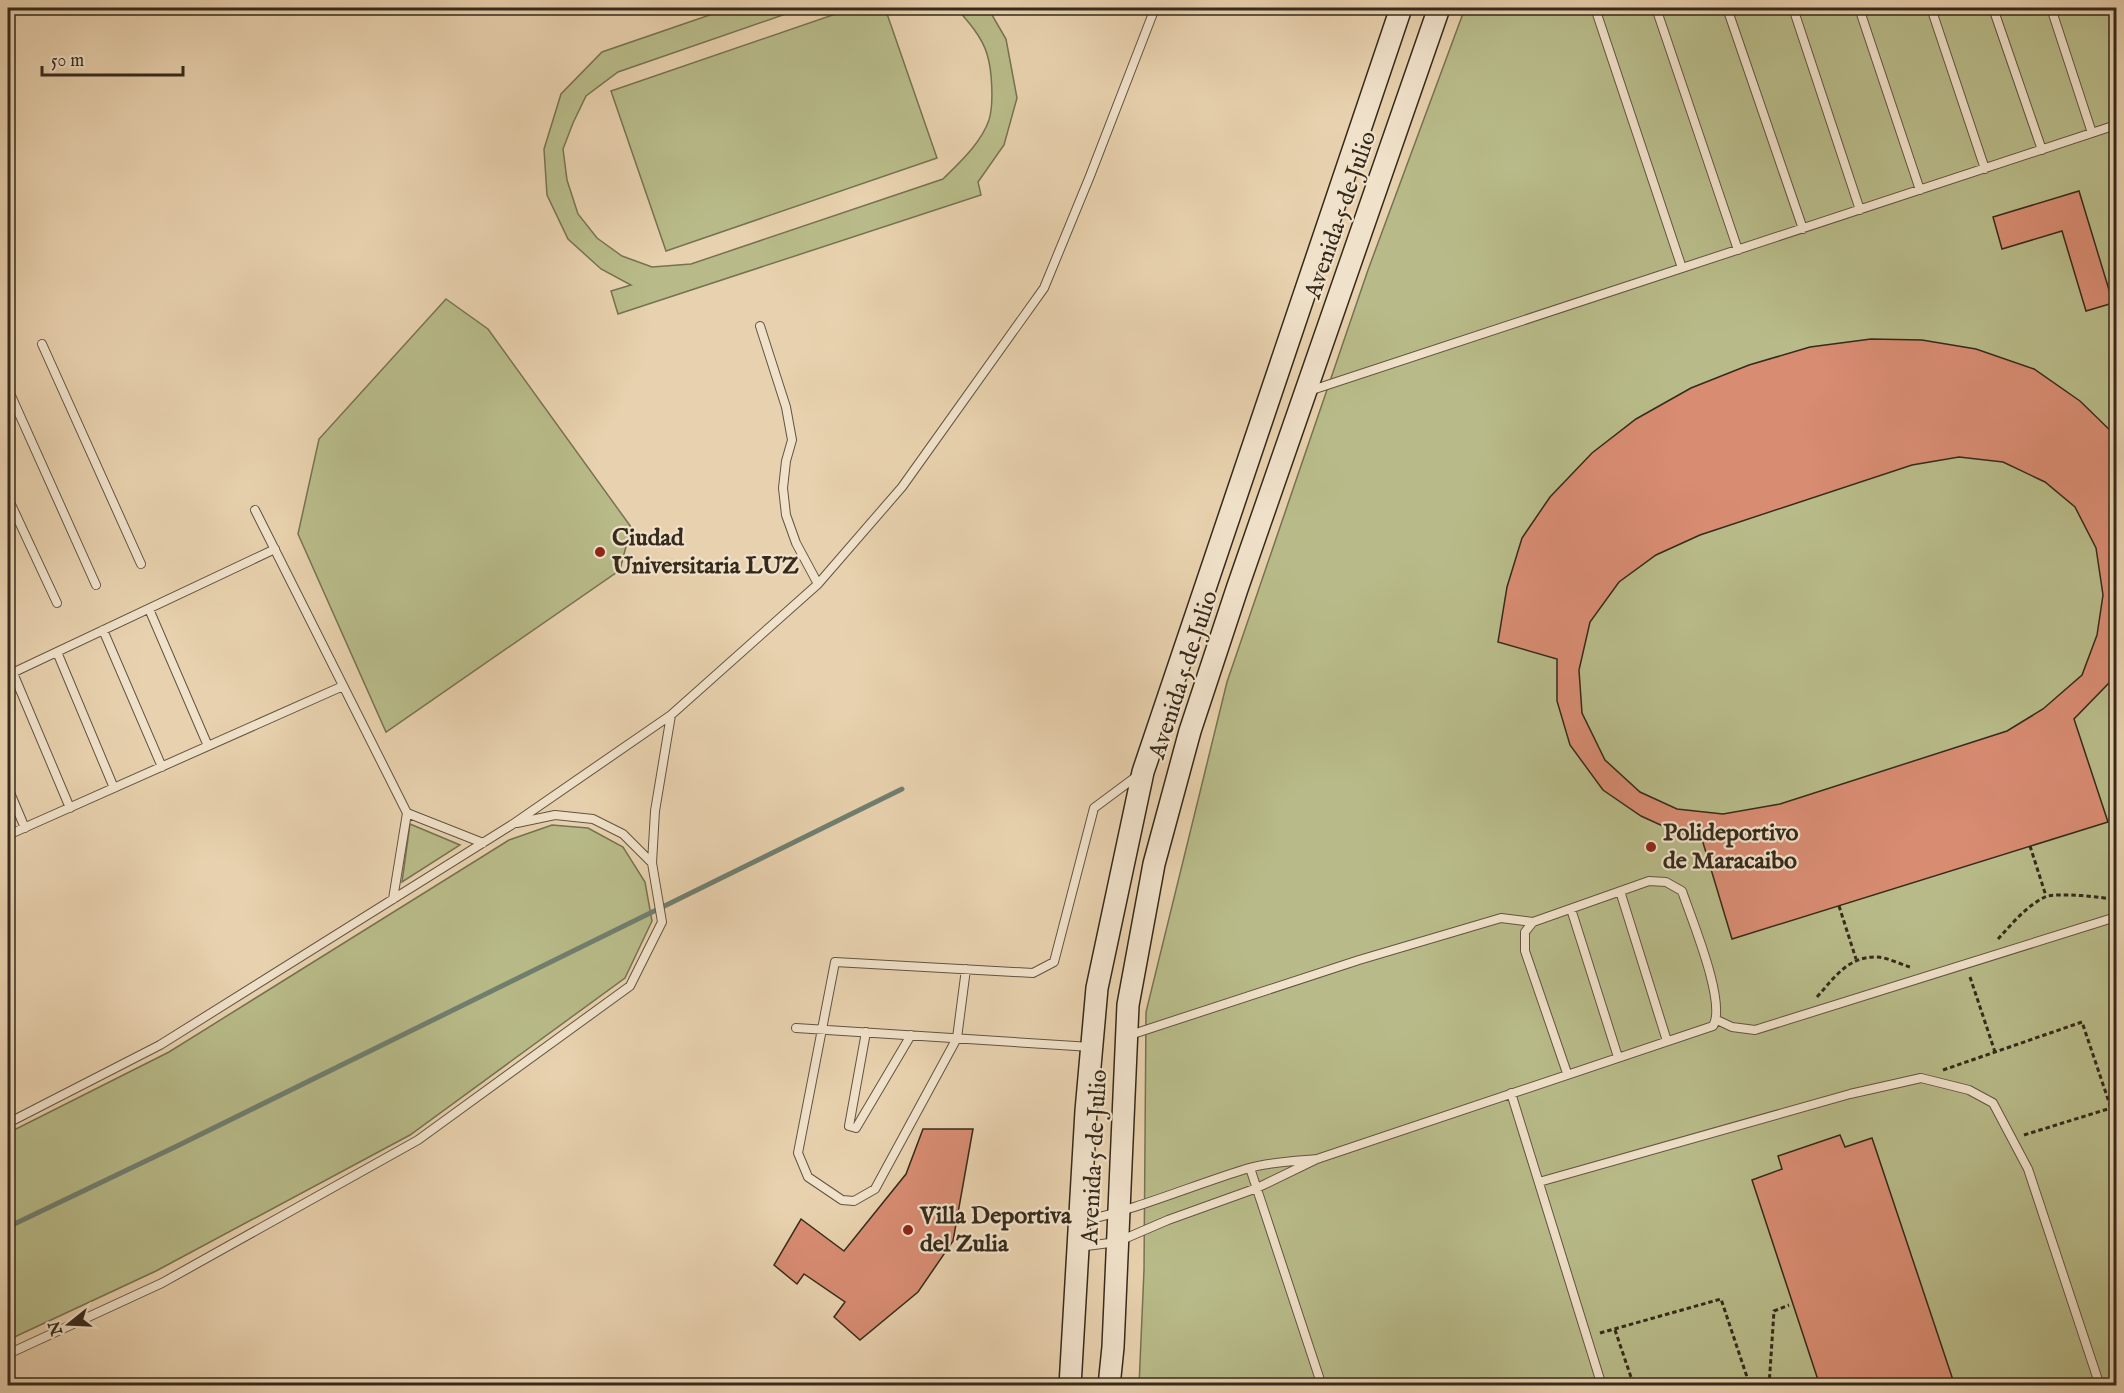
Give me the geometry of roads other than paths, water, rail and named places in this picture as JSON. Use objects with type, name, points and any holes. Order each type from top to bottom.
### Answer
[{"type":"main road","name":"Avenida 5 de Julio","points":[[1070,1386],[1077,1247],[1097,988],[1143,772],[1401,8]]},
{"type":"main road","name":"Avenida 5 de Julio","points":[[1109,1386],[1113,1347],[1128,1005],[1154,864],[1190,731],[1237,589],[1439,8]]},
{"type":"main road","points":[[1275,377],[1307,391]]},
{"type":"lane","points":[[8,1123],[160,1045],[513,824],[671,715],[818,584],[902,487],[1044,288],[1155,8]]},
{"type":"lane","points":[[1595,8],[1682,268]]},
{"type":"lane","points":[[1656,8],[1738,250]]},
{"type":"lane","points":[[1727,8],[1803,229]]},
{"type":"lane","points":[[1793,8],[1860,210]]},
{"type":"lane","points":[[1859,8],[1920,190]]},
{"type":"lane","points":[[1931,8],[1985,169]]},
{"type":"lane","points":[[1994,8],[2042,150]]},
{"type":"lane","points":[[2051,8],[2092,133]]},
{"type":"lane","points":[[1307,391],[2116,125]]},
{"type":"lane","points":[[760,326],[786,407],[792,440],[786,461],[783,489],[786,515],[796,543],[818,584]]},
{"type":"lane","points":[[42,344],[141,564]]},
{"type":"lane","points":[[8,389],[96,585]]},
{"type":"lane","points":[[8,498],[57,603]]},
{"type":"lane","points":[[255,510],[407,813],[393,899]]},
{"type":"lane","points":[[70,808],[10,674],[275,549]]},
{"type":"lane","points":[[149,609],[208,746]]},
{"type":"lane","points":[[104,630],[162,767]]},
{"type":"lane","points":[[57,652],[114,788]]},
{"type":"lane","points":[[8,835],[343,686]]},
{"type":"lane","points":[[8,1354],[162,1283],[417,1140],[630,986],[662,922],[652,863],[655,812],[671,715]]},
{"type":"lane","points":[[966,969],[957,1038],[875,1189],[854,1201],[842,1200],[808,1177],[798,1153],[835,962],[966,969],[1033,973],[1054,962],[1094,808],[1143,772]]},
{"type":"lane","points":[[8,788],[24,828]]},
{"type":"lane","points":[[407,813],[483,843]]},
{"type":"lane","points":[[513,824],[555,815],[593,819],[623,834],[652,863]]},
{"type":"lane","points":[[1077,1247],[1117,1242],[1168,1220],[1257,1188],[1317,1159],[1713,1026],[1717,1020],[1718,1010],[1714,987],[1682,891],[1666,882],[1649,881],[1533,922],[1501,918],[1359,960],[1126,1037]]},
{"type":"lane","points":[[1620,891],[1666,1041]]},
{"type":"lane","points":[[1571,909],[1618,1057]]},
{"type":"lane","points":[[1717,1020],[1732,1027],[1755,1030],[2116,918]]},
{"type":"lane","points":[[1533,922],[1525,932],[1525,951],[1568,1073]]},
{"type":"lane","points":[[796,1028],[1092,1047]]},
{"type":"lane","points":[[866,1032],[849,1126],[856,1128],[911,1035]]},
{"type":"lane","points":[[1539,1182],[1850,1094],[1921,1078],[1968,1090],[1993,1103],[2028,1169],[2100,1386]]},
{"type":"lane","points":[[1511,1093],[1602,1386]]},
{"type":"lane","points":[[1079,1221],[1118,1213],[1250,1168],[1276,1162],[1317,1159]]},
{"type":"lane","points":[[1250,1168],[1322,1386]]},
{"type":"waterway","points":[[8,1227],[902,789]]},
{"type":"place","name":"Ciudad Universitaria LUZ","points":[[600,552]]},
{"type":"place","name":"Polideportivo de Maracaibo","points":[[1651,847]]},
{"type":"place","name":"Villa Deportiva del Zulia","points":[[908,1230]]}]
